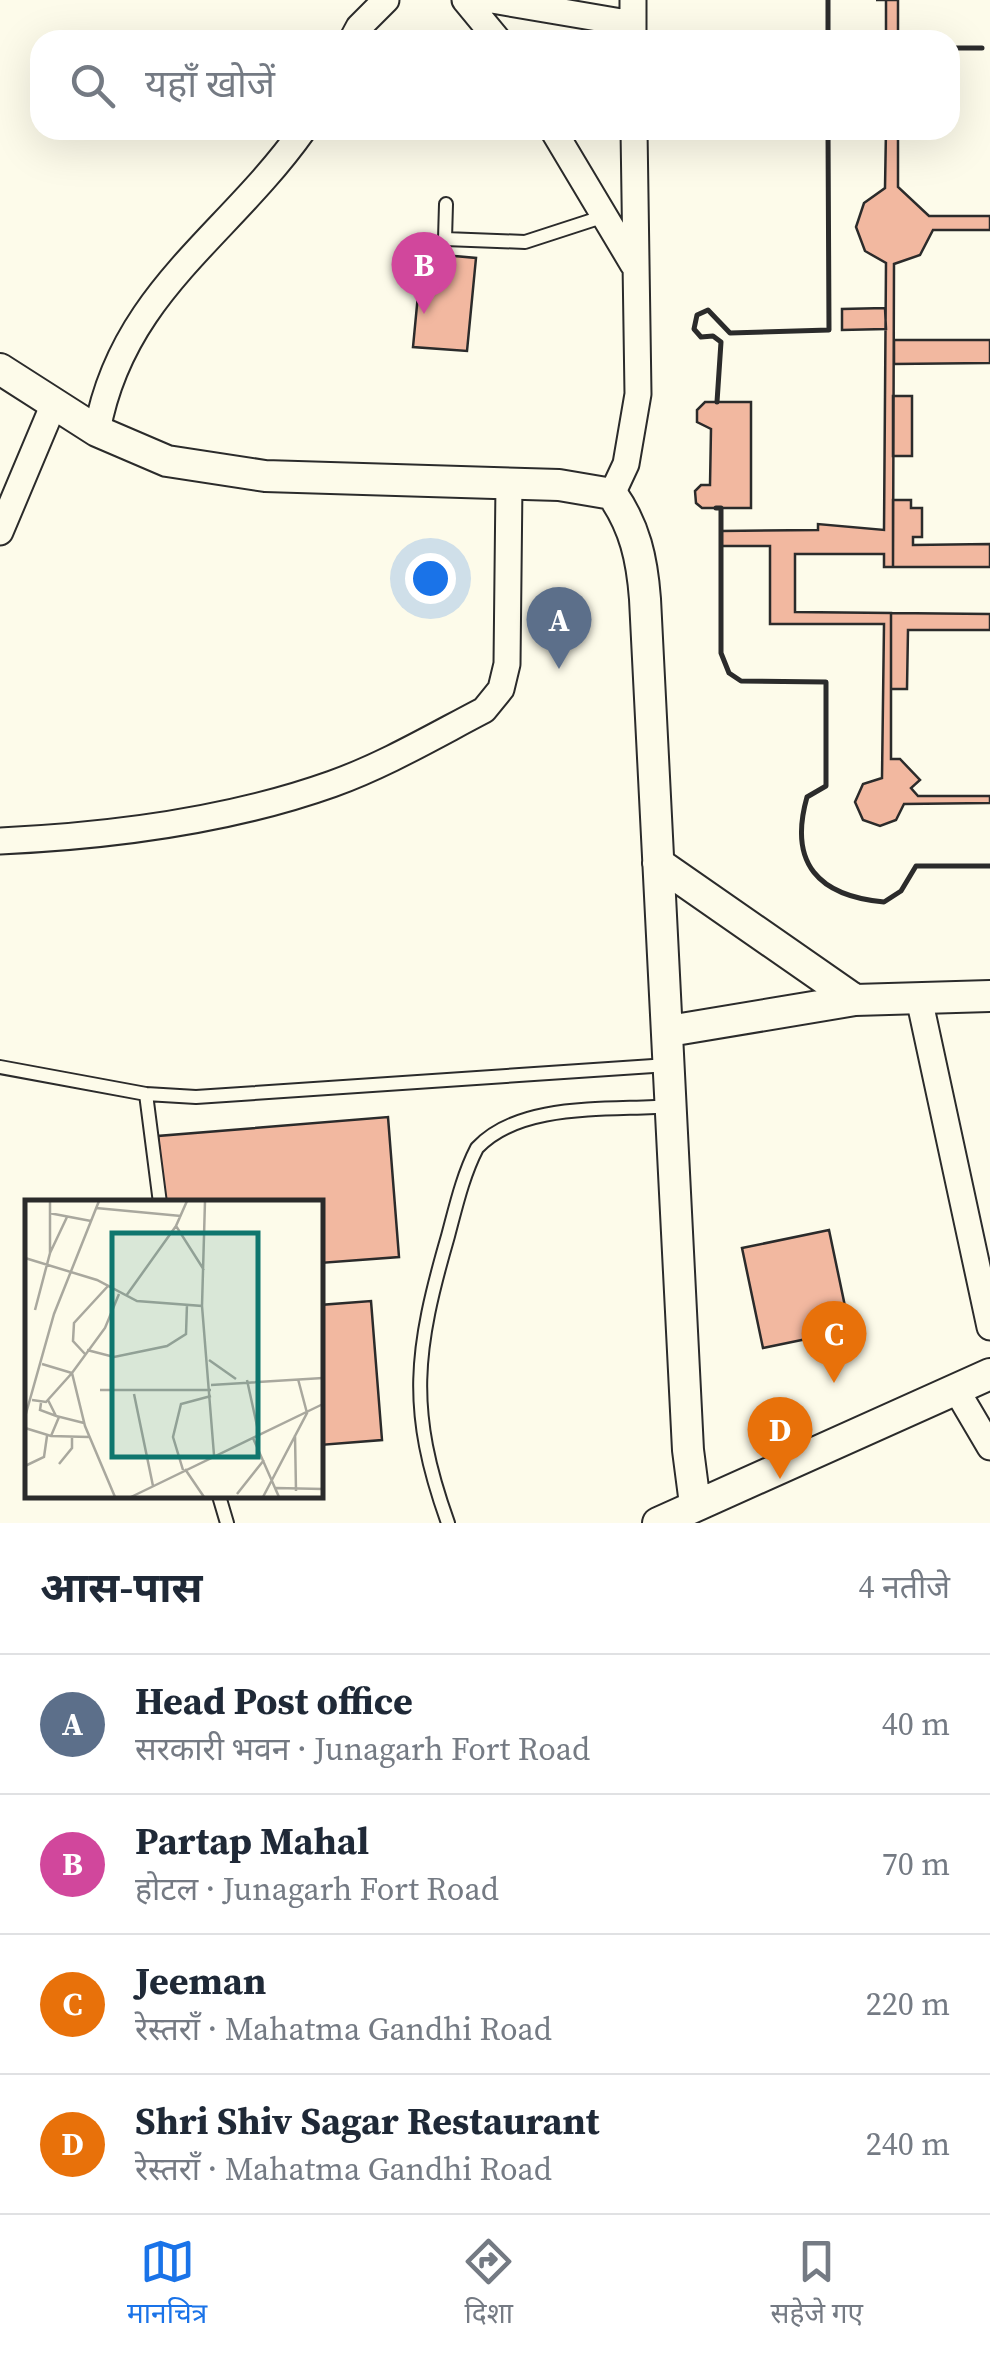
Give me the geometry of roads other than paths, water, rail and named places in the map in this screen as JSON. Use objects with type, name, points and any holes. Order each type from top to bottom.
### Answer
[{"type":"street","points":[[357,30],[386,0]]},
{"type":"street","points":[[465,0],[490,30]]},
{"type":"street","points":[[492,0],[633,21]]},
{"type":"street","points":[[97,432],[110,377],[143,316],[189,256],[227,221],[295,140]]},
{"type":"street","points":[[560,140],[636,269]]},
{"type":"street","points":[[612,494],[626,464],[635,424],[634,140]]},
{"type":"street","points":[[0,369],[97,432],[168,460],[266,476],[560,485],[612,494],[628,517],[642,558],[674,1106],[688,1450],[695,1504]]},
{"type":"street","points":[[0,532],[53,406]]},
{"type":"street","points":[[0,841],[82,835],[246,809],[333,784],[484,710],[502,688],[508,664],[508,484]]},
{"type":"street","points":[[658,863],[854,1000]]},
{"type":"street","points":[[669,1031],[854,1000],[990,996]]},
{"type":"street","points":[[919,998],[990,1327]]},
{"type":"street","points":[[658,1523],[990,1374]]},
{"type":"street","points":[[957,1391],[990,1447]]},
{"type":"lane","points":[[446,204],[445,239],[525,242],[604,216]]},
{"type":"lane","points":[[0,1067],[146,1094],[196,1097],[671,1065]]},
{"type":"lane","points":[[146,1094],[160,1200]]},
{"type":"lane","points":[[448,1523],[430,1474],[417,1383],[426,1310],[477,1148],[490,1134],[520,1120],[674,1106]]},
{"type":"lane","points":[[220,1498],[227,1523]]},
{"type":"place","name":"Partap Mahal","points":[[424,314]]},
{"type":"place","name":"Head Post office","points":[[559,669]]},
{"type":"place","name":"Jeeman","points":[[834,1383]]},
{"type":"place","name":"Shri Shiv Sagar Restaurant","points":[[780,1479]]}]
